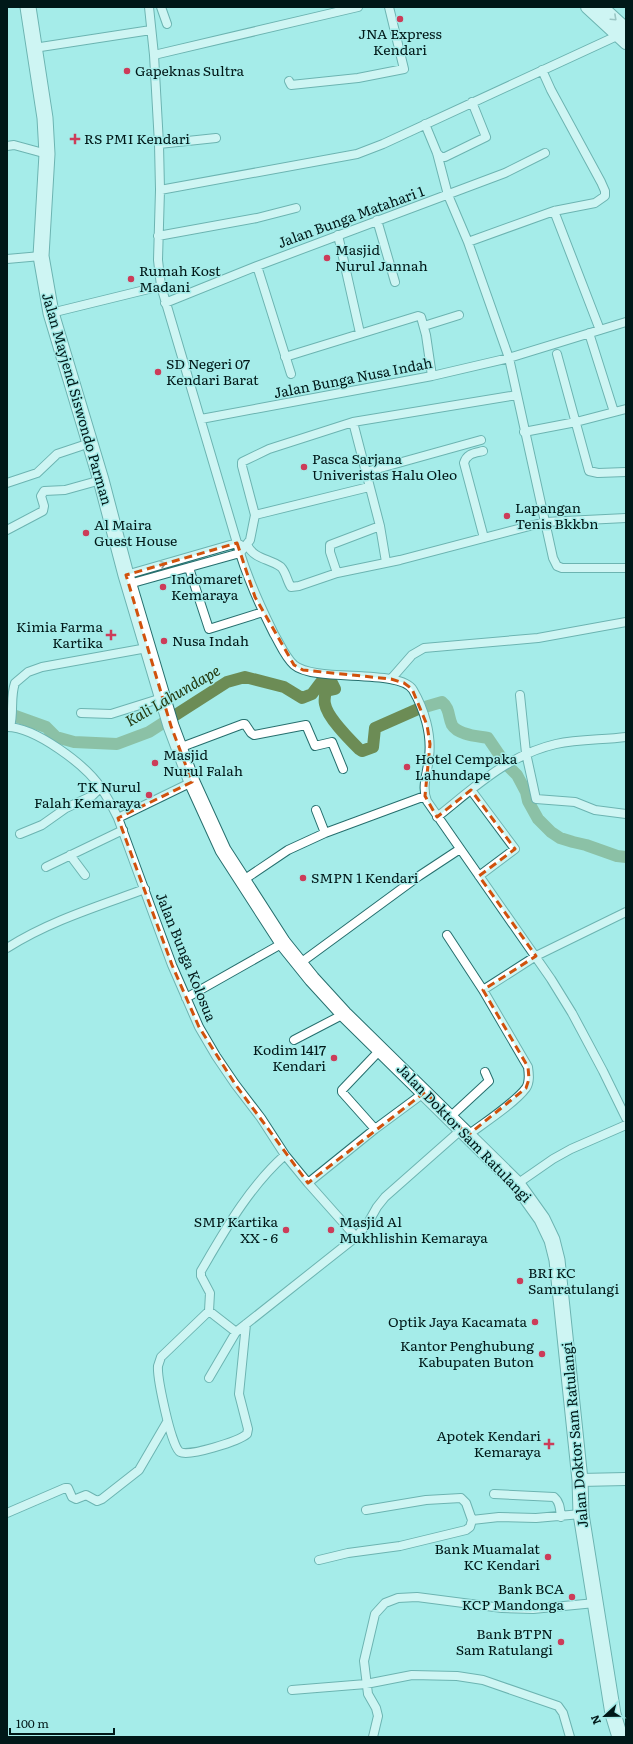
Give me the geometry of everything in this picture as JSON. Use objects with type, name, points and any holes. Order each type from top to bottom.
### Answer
[{"type":"highway","name":"Jalan Mayjend Siswondo Parman","points":[[28,7],[45,118],[47,154],[41,256],[50,313],[101,480],[127,579],[166,712]]},
{"type":"highway","name":"Jalan Doktor Sam Ratulangi","points":[[166,712],[192,782],[223,850],[283,943],[299,964],[344,1014],[517,1184],[533,1205],[552,1240],[557,1260],[580,1480],[581,1514],[613,1714],[620,1737]]},
{"type":"main road","points":[[587,7],[624,36]]},
{"type":"main road","points":[[602,7],[624,36]]},
{"type":"main road","points":[[580,1480],[626,1479]]},
{"type":"street","points":[[167,24],[161,7],[149,8],[154,55],[159,144],[160,190],[158,260],[161,286],[201,420],[242,547],[255,597],[286,656],[298,668],[323,673],[391,678],[409,685],[412,689],[420,705],[427,725],[430,744],[425,796],[437,817],[536,956],[572,1013],[626,1118]]},
{"type":"street","points":[[154,55],[358,7]]},
{"type":"street","points":[[289,81],[291,85],[358,78],[404,69],[388,7]]},
{"type":"street","points":[[34,48],[151,30]]},
{"type":"street","points":[[160,190],[357,154],[383,144],[542,70],[624,36]]},
{"type":"street","points":[[468,242],[554,211],[595,203],[602,198],[605,193],[588,157],[551,90],[542,70]]},
{"type":"street","points":[[437,153],[441,157],[446,157],[486,137],[472,102]]},
{"type":"street","points":[[425,124],[437,153],[448,195],[468,242],[509,358],[524,432],[553,558],[560,568],[626,568]]},
{"type":"street","points":[[159,144],[216,138]]},
{"type":"street","points":[[7,146],[14,145],[47,154]]},
{"type":"street","name":"Jalan Bunga Matahari 1","points":[[165,303],[377,220],[505,174],[546,153]]},
{"type":"street","points":[[158,236],[257,218],[296,208]]},
{"type":"street","points":[[554,211],[600,330]]},
{"type":"street","points":[[377,220],[394,282]]},
{"type":"street","points":[[338,235],[360,333]]},
{"type":"street","points":[[7,259],[41,256]]},
{"type":"street","points":[[257,266],[291,374]]},
{"type":"street","points":[[50,313],[161,286]]},
{"type":"street","points":[[424,326],[459,315]]},
{"type":"street","points":[[285,357],[418,316],[421,317],[424,326],[432,376]]},
{"type":"street","name":"Jalan Bunga Nusa Indah","points":[[201,420],[432,376],[509,358],[626,322]]},
{"type":"street","points":[[589,333],[614,412]]},
{"type":"street","points":[[557,354],[589,471],[598,473],[626,472]]},
{"type":"street","points":[[127,579],[189,568],[242,547],[252,535],[255,515],[242,466],[244,460],[269,449],[353,422],[517,395]]},
{"type":"street","points":[[524,432],[576,422],[626,409]]},
{"type":"street","points":[[353,422],[380,526],[386,562]]},
{"type":"street","points":[[366,472],[481,440]]},
{"type":"street","points":[[7,483],[37,473],[57,454],[90,443]]},
{"type":"street","points":[[483,451],[471,454],[465,458],[464,463],[484,538]]},
{"type":"street","points":[[7,530],[43,511],[44,506],[41,496],[44,491],[65,490],[101,480]]},
{"type":"street","points":[[255,515],[369,487]]},
{"type":"street","points":[[127,579],[242,547],[249,550],[257,557],[281,567],[291,587],[299,586],[337,573],[545,522],[626,518]]},
{"type":"street","points":[[337,573],[330,552],[330,545],[380,526]]},
{"type":"street","points":[[189,568],[209,629],[263,612]]},
{"type":"street","points":[[391,678],[415,653],[424,648],[538,638],[626,622]]},
{"type":"street","points":[[11,721],[15,683],[28,672],[64,662],[147,648]]},
{"type":"street","points":[[520,695],[526,753],[532,773],[537,800],[575,802],[595,810],[626,814]]},
{"type":"street","points":[[81,713],[111,714],[166,712]]},
{"type":"street","name":"Jalan Bunga Kolosua","points":[[11,721],[50,743],[81,767],[101,788],[123,830],[172,965],[199,1027],[216,1056],[261,1118],[285,1155],[356,1237]]},
{"type":"street","points":[[179,748],[243,724],[245,724],[254,735],[306,725],[314,746],[332,742],[342,769]]},
{"type":"street","points":[[437,817],[502,766],[526,753],[557,744],[626,737]]},
{"type":"street","points":[[118,818],[192,782]]},
{"type":"street","points":[[20,834],[42,825],[66,808],[92,796],[101,788]]},
{"type":"street","points":[[471,790],[515,849],[479,876]]},
{"type":"street","points":[[242,881],[288,850],[325,833],[425,796]]},
{"type":"street","points":[[316,810],[325,833]]},
{"type":"street","points":[[46,868],[123,830]]},
{"type":"street","points":[[299,964],[420,876],[460,849]]},
{"type":"street","points":[[70,855],[85,875]]},
{"type":"street","points":[[7,948],[28,935],[69,917],[145,889]]},
{"type":"street","points":[[483,990],[536,956],[626,912]]},
{"type":"street","points":[[209,1378],[236,1332],[356,1237],[368,1223],[377,1207],[385,1197],[465,1132],[514,1099],[526,1088],[529,1079],[528,1067],[483,990],[447,935]]},
{"type":"street","points":[[186,998],[283,943]]},
{"type":"street","points":[[294,1040],[344,1014]]},
{"type":"street","points":[[375,1129],[342,1092],[342,1090],[381,1049]]},
{"type":"street","points":[[449,1118],[489,1081],[485,1072]]},
{"type":"street","points":[[308,1183],[375,1129],[425,1092]]},
{"type":"street","points":[[517,1184],[553,1159],[571,1149],[626,1125]]},
{"type":"street","points":[[246,1324],[239,1394],[246,1421],[247,1434],[225,1444],[182,1452],[176,1448],[167,1422],[158,1366],[161,1357],[209,1311],[210,1293],[201,1276],[201,1271],[229,1224],[262,1177],[285,1155]]},
{"type":"street","points":[[209,1311],[236,1332]]},
{"type":"street","points":[[7,1513],[65,1488],[68,1488],[72,1496],[76,1499],[86,1495],[97,1501],[102,1499],[139,1470],[167,1422]]},
{"type":"street","points":[[494,1494],[554,1497],[558,1500],[561,1517]]},
{"type":"street","points":[[319,1560],[348,1553],[400,1546],[466,1530],[470,1527],[472,1520],[466,1503],[461,1498],[426,1500],[366,1510]]},
{"type":"street","points":[[472,1520],[499,1517],[561,1517],[581,1514]]},
{"type":"street","points":[[373,1737],[378,1716],[376,1708],[368,1696],[364,1661],[375,1614],[381,1606],[390,1600],[417,1597],[502,1608],[533,1609],[595,1603]]},
{"type":"street","points":[[292,1690],[366,1684],[422,1675],[457,1676],[482,1680],[558,1706],[563,1714],[570,1737]]},
{"type":"highlighted area","points":[[237,543],[255,597],[294,665],[303,670],[391,679],[404,683],[412,689],[427,725],[430,744],[425,796],[437,817],[471,790],[515,849],[479,876],[536,956],[483,990],[528,1067],[529,1079],[526,1088],[468,1135],[425,1092],[308,1183],[235,1084],[199,1027],[172,965],[118,818],[192,782],[171,726],[126,575]]},
{"type":"waterway","name":"Kali Lahundape","points":[[7,713],[46,727],[56,737],[74,742],[117,744],[149,732],[227,682],[245,677],[284,687],[302,698],[312,694],[321,682],[331,681],[335,689],[326,691],[325,704],[327,709],[339,728],[362,751],[373,747],[375,728],[418,709],[442,702],[445,704],[452,725],[455,728],[463,733],[488,738],[505,763],[517,775],[526,792],[528,801],[538,819],[551,832],[560,838],[617,856],[626,857]]},
{"type":"place","name":"JNA Express Kendari","points":[[400,19]]},
{"type":"place","name":"Gapeknas Sultra","points":[[127,71]]},
{"type":"place","name":"RS PMI Kendari","points":[[75,139]]},
{"type":"place","name":"Masjid Nurul Jannah","points":[[327,258]]},
{"type":"place","name":"Rumah Kost Madani","points":[[131,279]]},
{"type":"place","name":"SD Negeri 07 Kendari Barat","points":[[158,372]]},
{"type":"place","name":"Pasca Sarjana Univeristas Halu Oleo","points":[[304,467]]},
{"type":"place","name":"Lapangan Tenis Bkkbn","points":[[507,516]]},
{"type":"place","name":"Al Maira Guest House","points":[[86,533]]},
{"type":"place","name":"Indomaret Kemaraya","points":[[163,587]]},
{"type":"place","name":"Kimia Farma Kartika","points":[[111,635]]},
{"type":"place","name":"Nusa Indah","points":[[164,641]]},
{"type":"place","name":"Masjid Nurul Falah","points":[[155,763]]},
{"type":"place","name":"Hotel Cempaka Lahundape","points":[[407,767]]},
{"type":"place","name":"TK Nurul Falah Kemaraya","points":[[149,795]]},
{"type":"place","name":"SMPN 1 Kendari","points":[[303,878]]},
{"type":"place","name":"Kodim 1417 Kendari","points":[[334,1058]]},
{"type":"place","name":"SMP Kartika XX - 6","points":[[286,1230]]},
{"type":"place","name":"Masjid Al Mukhlishin Kemaraya","points":[[331,1230]]},
{"type":"place","name":"BRI KC Samratulangi","points":[[520,1281]]},
{"type":"place","name":"Optik Jaya Kacamata","points":[[535,1322]]},
{"type":"place","name":"Kantor Penghubung Kabupaten Buton","points":[[542,1354]]},
{"type":"place","name":"Apotek Kendari Kemaraya","points":[[549,1444]]},
{"type":"place","name":"Bank Muamalat KC Kendari","points":[[548,1557]]},
{"type":"place","name":"Bank BCA KCP Mandonga","points":[[572,1597]]},
{"type":"place","name":"Bank BTPN Sam Ratulangi","points":[[561,1642]]}]
